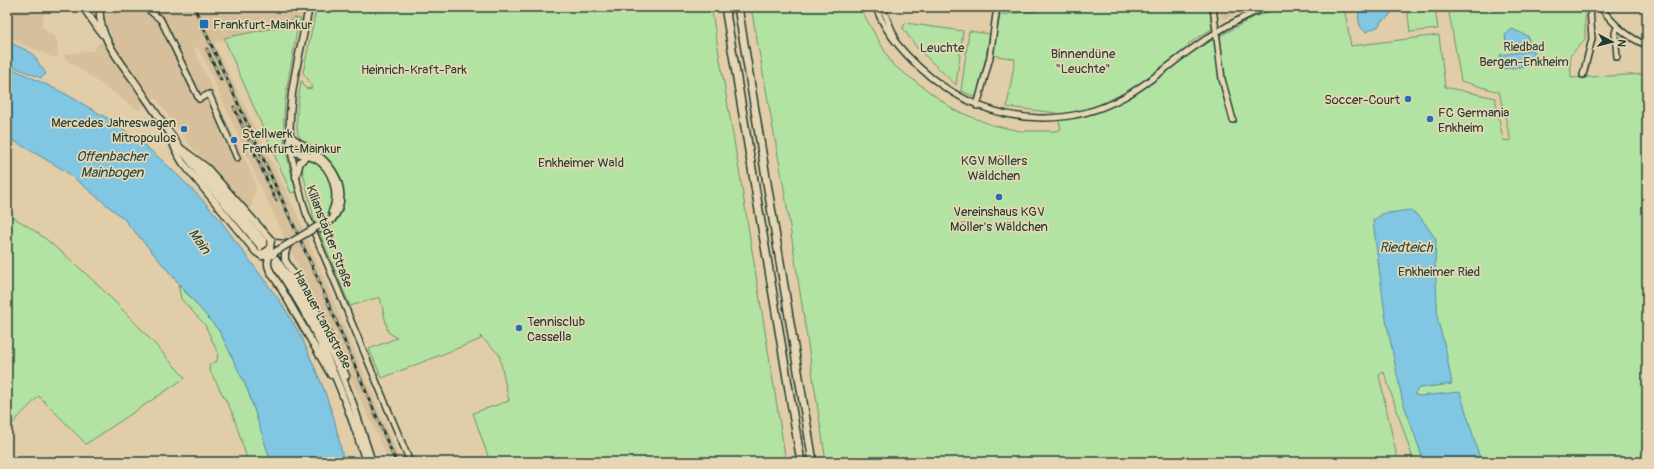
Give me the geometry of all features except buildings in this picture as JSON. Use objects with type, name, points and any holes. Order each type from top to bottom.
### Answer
[{"type":"highway","points":[[725,7],[801,462]]},
{"type":"highway","points":[[738,7],[813,462]]},
{"type":"main road","name":"Hanauer Landstraße","points":[[83,7],[107,39],[195,168],[255,238],[282,275],[314,329],[344,398],[366,462]]},
{"type":"main road","name":"Hanauer Landstraße","points":[[100,7],[100,22],[107,39]]},
{"type":"main road","name":"Kilianstädter Straße","points":[[291,151],[290,115],[292,89],[308,7]]},
{"type":"main road","points":[[170,132],[177,153],[200,183],[259,254],[270,256]]},
{"type":"main road","points":[[290,136],[320,156],[330,168],[340,192],[340,202],[336,213],[330,222],[270,256],[267,263],[269,269],[305,328],[344,398]]},
{"type":"main road","name":"Hanauer Landstraße","points":[[182,148],[254,229],[292,281],[327,344],[353,404],[372,462]]},
{"type":"main road","points":[[182,148],[203,164],[271,240],[287,246]]},
{"type":"main road","points":[[291,151],[298,148],[310,149]]},
{"type":"main road","points":[[291,151],[317,160],[324,166],[333,182],[336,194],[336,202],[333,212],[319,227]]},
{"type":"main road","points":[[296,177],[300,162],[307,156]]},
{"type":"main road","points":[[259,254],[270,250],[271,240]]},
{"type":"main road","points":[[287,246],[285,260],[321,319],[343,366],[353,404]]},
{"type":"street","points":[[145,7],[161,20],[199,99],[209,94],[237,158]]},
{"type":"street","points":[[876,7],[885,26],[912,61],[926,74],[947,89],[977,106],[999,113],[1031,118],[1059,117],[1090,111],[1113,102],[1135,91],[1216,32],[1266,7]]},
{"type":"street","points":[[882,7],[896,40]]},
{"type":"street","points":[[977,106],[990,57],[997,7]]},
{"type":"street","points":[[1214,7],[1222,79],[1233,120]]},
{"type":"street","points":[[1583,75],[1592,39],[1590,7]]},
{"type":"street","points":[[1600,7],[1617,27],[1630,37],[1647,45]]},
{"type":"street","points":[[1617,27],[1615,33],[1617,57]]},
{"type":"street","name":"Kilianstädter Straße","points":[[291,151],[296,177],[306,213],[410,462]]},
{"type":"shaded area","points":[[7,7],[43,7],[45,12],[41,26],[56,38],[58,47],[57,57],[52,57],[7,37]]},
{"type":"shaded area","points":[[107,7],[305,7],[302,17],[283,25],[214,43],[297,214],[401,462],[390,462],[260,185],[199,48],[206,45],[194,49],[256,184],[250,214],[185,139],[155,97],[138,110],[67,60],[63,55],[95,50],[97,45],[112,36],[105,20]]},
{"type":"shaded area","points":[[1219,7],[1247,7],[1225,19],[1222,19]]},
{"type":"green space","name":"Enkheimer Wald","points":[[333,7],[711,7],[786,462],[540,462],[538,457],[512,462],[490,462],[473,413],[509,401],[499,354],[480,336],[481,339],[382,378],[369,349],[397,338],[388,332],[380,297],[350,306],[320,234],[333,225],[340,215],[344,196],[342,187],[335,169],[329,161],[318,150],[300,139],[297,127],[297,111],[301,81],[306,89],[312,88],[308,79],[303,73],[315,14],[316,12]]},
{"type":"green space","points":[[751,7],[860,8],[892,64],[954,110],[992,125],[1020,131],[1056,131],[1061,129],[1057,113],[1007,107],[1015,59],[993,55],[1000,15],[1035,11],[1051,7],[1193,7],[1194,10],[1209,7],[1213,28],[1188,44],[1190,53],[1254,17],[1284,7],[1344,7],[1351,46],[1439,35],[1445,87],[1495,98],[1503,140],[1511,141],[1499,92],[1461,81],[1448,7],[1585,7],[1585,39],[1570,56],[1571,78],[1647,74],[1647,462],[1414,462],[1384,372],[1379,375],[1398,462],[826,462],[785,194]]},
{"type":"green space","points":[[1407,7],[1435,7],[1438,29],[1410,32]]},
{"type":"green space","points":[[294,18],[301,19],[295,26],[297,29],[284,108],[284,135],[286,149],[296,192],[291,193],[224,38],[283,26]]},
{"type":"green space","name":"Leuchte","points":[[905,23],[963,31],[956,85],[917,48],[903,28]]},
{"type":"green space","points":[[969,31],[990,34],[976,97],[961,91]]},
{"type":"green space","points":[[309,158],[322,166],[327,173],[333,188],[333,204],[329,214],[315,224],[302,168],[304,162]]},
{"type":"green space","points":[[7,213],[42,236],[84,272],[136,324],[185,378],[86,444],[39,396],[7,429]]},
{"type":"green space","points":[[178,284],[211,320],[228,347],[250,396],[271,462],[248,462],[233,414],[209,369],[210,364],[217,361],[218,353],[205,325],[181,299]]},
{"type":"water","points":[[1368,7],[1392,7],[1392,10],[1388,17],[1381,21],[1379,26],[1366,32],[1360,25],[1359,11]]},
{"type":"water","points":[[1512,29],[1528,36],[1531,51],[1534,51],[1536,65],[1502,69],[1500,55],[1528,51],[1525,45],[1520,45],[1518,48],[1507,48],[1505,35]]},
{"type":"water","points":[[7,41],[32,53],[46,74],[41,78],[7,64]]},
{"type":"water","points":[[7,66],[64,93],[112,121],[142,143],[166,164],[217,216],[282,304],[302,338],[323,387],[334,418],[344,462],[271,462],[248,391],[220,332],[124,219],[64,170],[7,137]]},
{"type":"water","name":"Riedteich","points":[[1409,210],[1420,217],[1436,239],[1435,264],[1438,321],[1446,351],[1452,384],[1419,388],[1414,394],[1419,396],[1460,392],[1481,462],[1424,462],[1402,399],[1385,315],[1373,221],[1382,214]]},
{"type":"railway","points":[[194,7],[318,279],[396,462]]},
{"type":"railway","points":[[207,49],[221,80]]},
{"type":"railway","points":[[234,107],[276,200]]},
{"type":"place","name":"Frankfurt-Mainkur","points":[[204,24]]},
{"type":"place","name":"Soccer-Court","points":[[1408,99]]},
{"type":"place","name":"FC Germania Enkheim","points":[[1430,119]]},
{"type":"place","name":"Mercedes Jahreswagen Mitropoulos","points":[[184,129]]},
{"type":"place","name":"Stellwerk Frankfurt-Mainkur","points":[[234,140]]},
{"type":"place","name":"Vereinshaus KGV Möller's Wäldchen","points":[[999,197]]},
{"type":"place","name":"Tennisclub Cassella","points":[[519,328]]},
{"type":"park label","name":"Riedbad Bergen-Enkheim","points":[[1524,54]]},
{"type":"park label","name":"Binnendüne \"Leuchte\"","points":[[1083,60]]},
{"type":"park label","name":"Heinrich-Kraft-Park","points":[[414,69]]},
{"type":"park label","name":"KGV Möllers Wäldchen","points":[[994,168]]},
{"type":"park label","name":"Enkheimer Ried","points":[[1439,271]]},
{"type":"water label","name":"Offenbacher Mainbogen","points":[[112,164]]},
{"type":"water label","name":"Main","points":[[200,241]]}]
